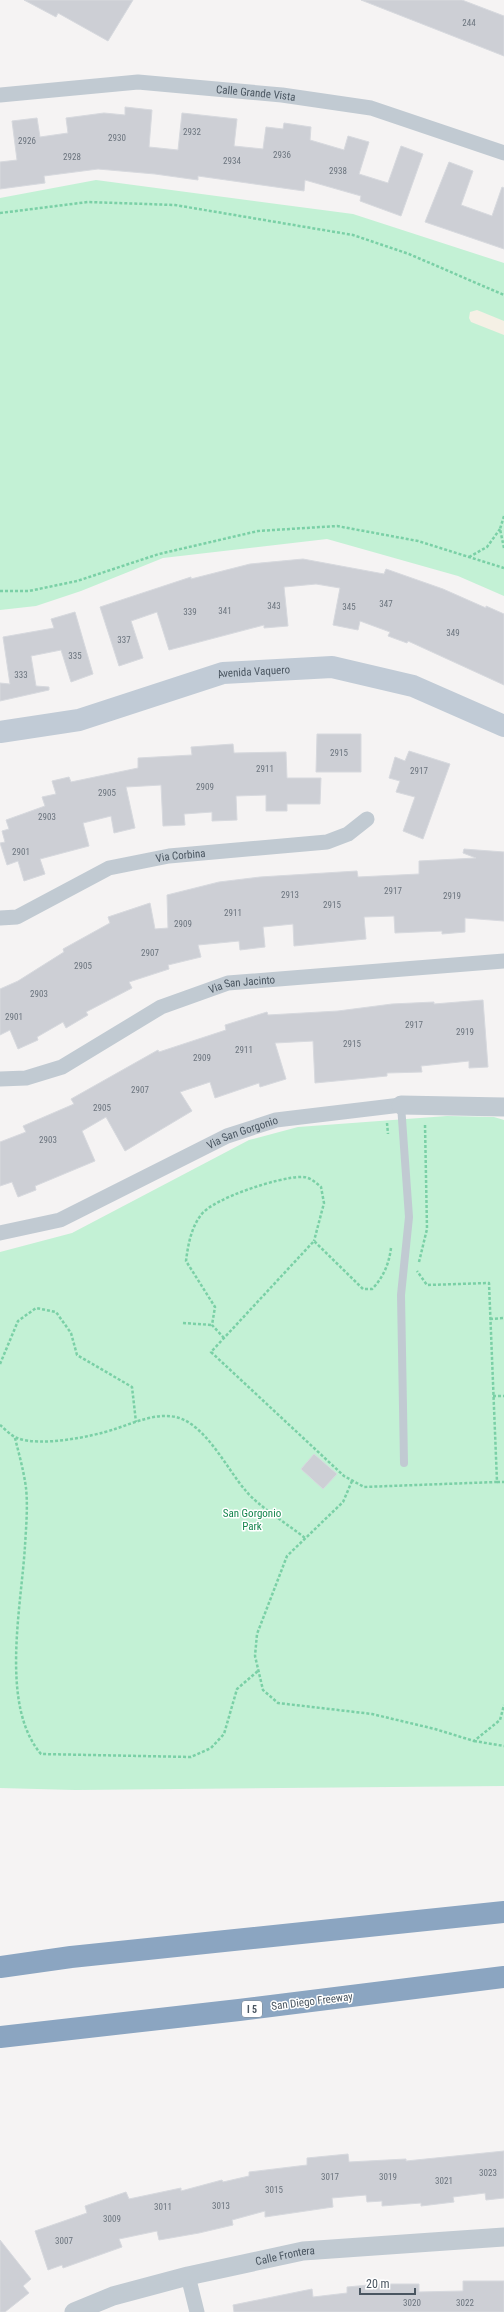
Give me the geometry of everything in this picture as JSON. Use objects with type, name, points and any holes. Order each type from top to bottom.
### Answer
[{"type":"highway","points":[[0,1967],[78,1956],[504,1912]]},
{"type":"highway","name":"San Diego Freeway","points":[[0,2037],[247,2009],[504,1976]]},
{"type":"main road","name":"Avenida Vaquero","points":[[0,732],[79,720],[223,673],[332,667],[413,686],[504,726]]},
{"type":"street","name":"Calle Grande Vista","points":[[0,95],[138,82],[282,95],[371,108],[504,152]]},
{"type":"street","name":"Via Corbina","points":[[0,918],[18,917],[109,868],[169,856],[327,842],[348,834],[367,819]]},
{"type":"street","name":"Via San Jacinto","points":[[0,1079],[26,1078],[62,1067],[161,1007],[228,983],[504,961]]},
{"type":"street","name":"Via San Gorgonio","points":[[0,1233],[60,1220],[227,1136],[276,1120],[393,1106],[504,1106]]},
{"type":"street","name":"Calle Frontera","points":[[74,2312],[113,2296],[188,2276],[303,2251],[504,2237]]},
{"type":"street","points":[[188,2276],[197,2312]]},
{"type":"lane","points":[[393,1106],[409,1217],[401,1295],[404,1463]]},
{"type":"path","points":[[0,213],[88,202],[175,205],[353,235],[409,254],[504,295]]},
{"type":"path","points":[[468,557],[488,547],[500,529],[504,516]]},
{"type":"path","points":[[0,591],[29,591],[77,581],[159,554],[258,531],[337,526],[418,541],[504,568]]},
{"type":"path","points":[[500,529],[504,548]]},
{"type":"path","points":[[425,1105],[427,1229],[417,1272],[427,1285],[489,1283],[496,1482]]},
{"type":"path","points":[[389,1142],[393,1106]]},
{"type":"path","points":[[212,1325],[215,1307],[186,1261],[189,1238],[201,1214],[217,1203],[262,1184],[301,1176],[309,1178],[322,1187],[324,1203],[314,1242],[211,1352],[344,1476],[364,1487],[504,1482]]},
{"type":"path","points":[[314,1242],[363,1289],[372,1289],[380,1282],[390,1259],[391,1245]]},
{"type":"path","points":[[0,1364],[18,1321],[36,1308],[56,1312],[71,1332],[77,1355],[132,1387],[136,1422]]},
{"type":"path","points":[[490,1319],[504,1318]]},
{"type":"path","points":[[183,1324],[212,1325],[224,1338]]},
{"type":"path","points":[[493,1396],[504,1396]]},
{"type":"path","points":[[0,1425],[16,1438],[29,1441],[59,1440],[104,1432],[157,1415],[178,1418],[192,1426],[219,1453],[246,1492],[305,1538]]},
{"type":"path","points":[[13,1627],[24,1548],[26,1489],[16,1438]]},
{"type":"path","points":[[352,1481],[343,1502],[287,1556],[257,1634],[255,1656],[263,1690],[278,1703],[372,1714],[435,1728],[474,1741],[504,1746]]},
{"type":"path","points":[[28,1744],[41,1754],[192,1757],[211,1748],[224,1734],[237,1689],[258,1670]]},
{"type":"path","points":[[474,1741],[500,1720],[504,1706]]},
{"type":"path","points":[[23,1732],[26,1738]]},
{"type":"green space","points":[[96,180],[353,214],[504,263],[504,596],[458,576],[327,539],[163,558],[81,591],[36,606],[0,610],[0,198]]},
{"type":"green space","name":"San Gorgonio Park","points":[[447,1116],[494,1117],[504,1120],[504,1786],[75,1790],[0,1788],[0,1252],[72,1233],[249,1140],[298,1127]]},
{"type":"sand","points":[[477,310],[504,321],[504,335],[471,322],[469,318],[470,312]]},
{"type":"building","points":[[24,0],[133,0],[108,41],[58,13],[56,17]]},
{"type":"building","points":[[361,0],[462,0],[504,16],[504,56]]},
{"type":"building","points":[[125,107],[152,110],[149,147],[178,150],[182,113],[237,119],[234,146],[263,149],[266,127],[283,129],[284,123],[311,127],[310,140],[344,150],[348,136],[369,142],[359,174],[388,183],[401,146],[423,154],[401,216],[360,201],[361,196],[305,180],[304,191],[198,176],[198,180],[155,174],[98,169],[44,176],[45,183],[0,189],[0,162],[17,160],[12,121],[37,118],[40,137],[68,133],[66,118],[104,113],[125,115]]},
{"type":"building","points":[[449,162],[473,171],[461,205],[492,216],[502,187],[504,188],[504,249],[425,222]]},
{"type":"building","points":[[303,559],[384,574],[386,569],[443,589],[486,608],[486,606],[504,614],[504,685],[408,641],[407,643],[388,636],[390,632],[360,621],[358,630],[333,625],[340,588],[316,584],[284,587],[288,626],[264,628],[264,625],[169,650],[157,612],[131,621],[143,658],[119,666],[100,607],[191,577],[191,579],[250,564]]},
{"type":"building","points":[[75,612],[93,674],[71,682],[61,650],[31,656],[36,686],[49,687],[49,690],[0,701],[0,683],[10,684],[3,637],[54,628],[51,619]]},
{"type":"building","points":[[317,734],[361,734],[361,772],[316,772]]},
{"type":"building","points":[[233,744],[234,753],[286,752],[287,778],[321,778],[320,804],[287,804],[287,811],[266,811],[266,795],[236,796],[237,820],[212,821],[212,812],[184,814],[185,825],[163,826],[161,785],[126,787],[135,828],[114,833],[111,816],[83,823],[89,846],[40,859],[45,874],[24,881],[18,861],[7,865],[0,843],[5,842],[2,831],[9,829],[6,820],[45,806],[42,797],[56,794],[52,781],[69,777],[71,782],[138,768],[138,758],[192,755],[191,747]]},
{"type":"building","points":[[409,751],[450,764],[423,839],[403,831],[415,797],[396,792],[400,781],[389,778],[395,757],[405,761]]},
{"type":"building","points":[[464,849],[504,852],[504,921],[465,918],[465,932],[442,934],[442,931],[395,933],[394,916],[364,917],[366,939],[294,946],[293,924],[263,927],[265,947],[240,950],[239,941],[198,945],[201,957],[168,965],[169,969],[129,982],[132,988],[86,1012],[88,1015],[66,1028],[63,1022],[37,1037],[38,1040],[18,1049],[10,1030],[0,1035],[0,989],[18,981],[64,952],[63,949],[110,923],[108,917],[150,903],[155,929],[168,928],[167,895],[219,882],[260,877],[357,871],[358,877],[419,874],[419,861],[476,858],[463,853]]},
{"type":"building","points":[[483,1000],[488,1067],[469,1068],[469,1061],[421,1066],[422,1072],[387,1073],[387,1076],[315,1083],[313,1041],[275,1043],[286,1079],[260,1087],[259,1083],[215,1098],[210,1082],[180,1092],[192,1111],[125,1151],[106,1117],[82,1131],[95,1161],[35,1186],[36,1190],[18,1197],[12,1182],[0,1186],[0,1142],[26,1132],[23,1126],[74,1104],[71,1099],[158,1050],[159,1052],[226,1030],[225,1025],[267,1012],[268,1015],[338,1011],[392,1004],[434,1002],[434,1004]]},
{"type":"building","points":[[314,1454],[337,1474],[323,1489],[301,1469]]},
{"type":"building","points":[[504,2151],[504,2198],[486,2200],[485,2193],[453,2197],[454,2202],[421,2206],[421,2203],[382,2206],[382,2201],[367,2202],[366,2195],[332,2198],[333,2207],[265,2217],[265,2211],[232,2220],[233,2225],[199,2233],[159,2240],[157,2231],[119,2239],[122,2247],[63,2268],[62,2265],[48,2270],[35,2231],[87,2213],[85,2206],[126,2192],[129,2199],[181,2188],[181,2191],[222,2180],[223,2182],[249,2176],[249,2172],[307,2165],[307,2158],[348,2154],[349,2162],[406,2159],[406,2161]]},
{"type":"building","points":[[0,2240],[31,2279],[23,2286],[29,2293],[5,2312],[0,2312]]},
{"type":"building","points":[[463,2281],[504,2281],[504,2312],[234,2312],[233,2305],[312,2289],[313,2297],[347,2293],[347,2287],[380,2284],[419,2284],[419,2292],[463,2291]]}]
